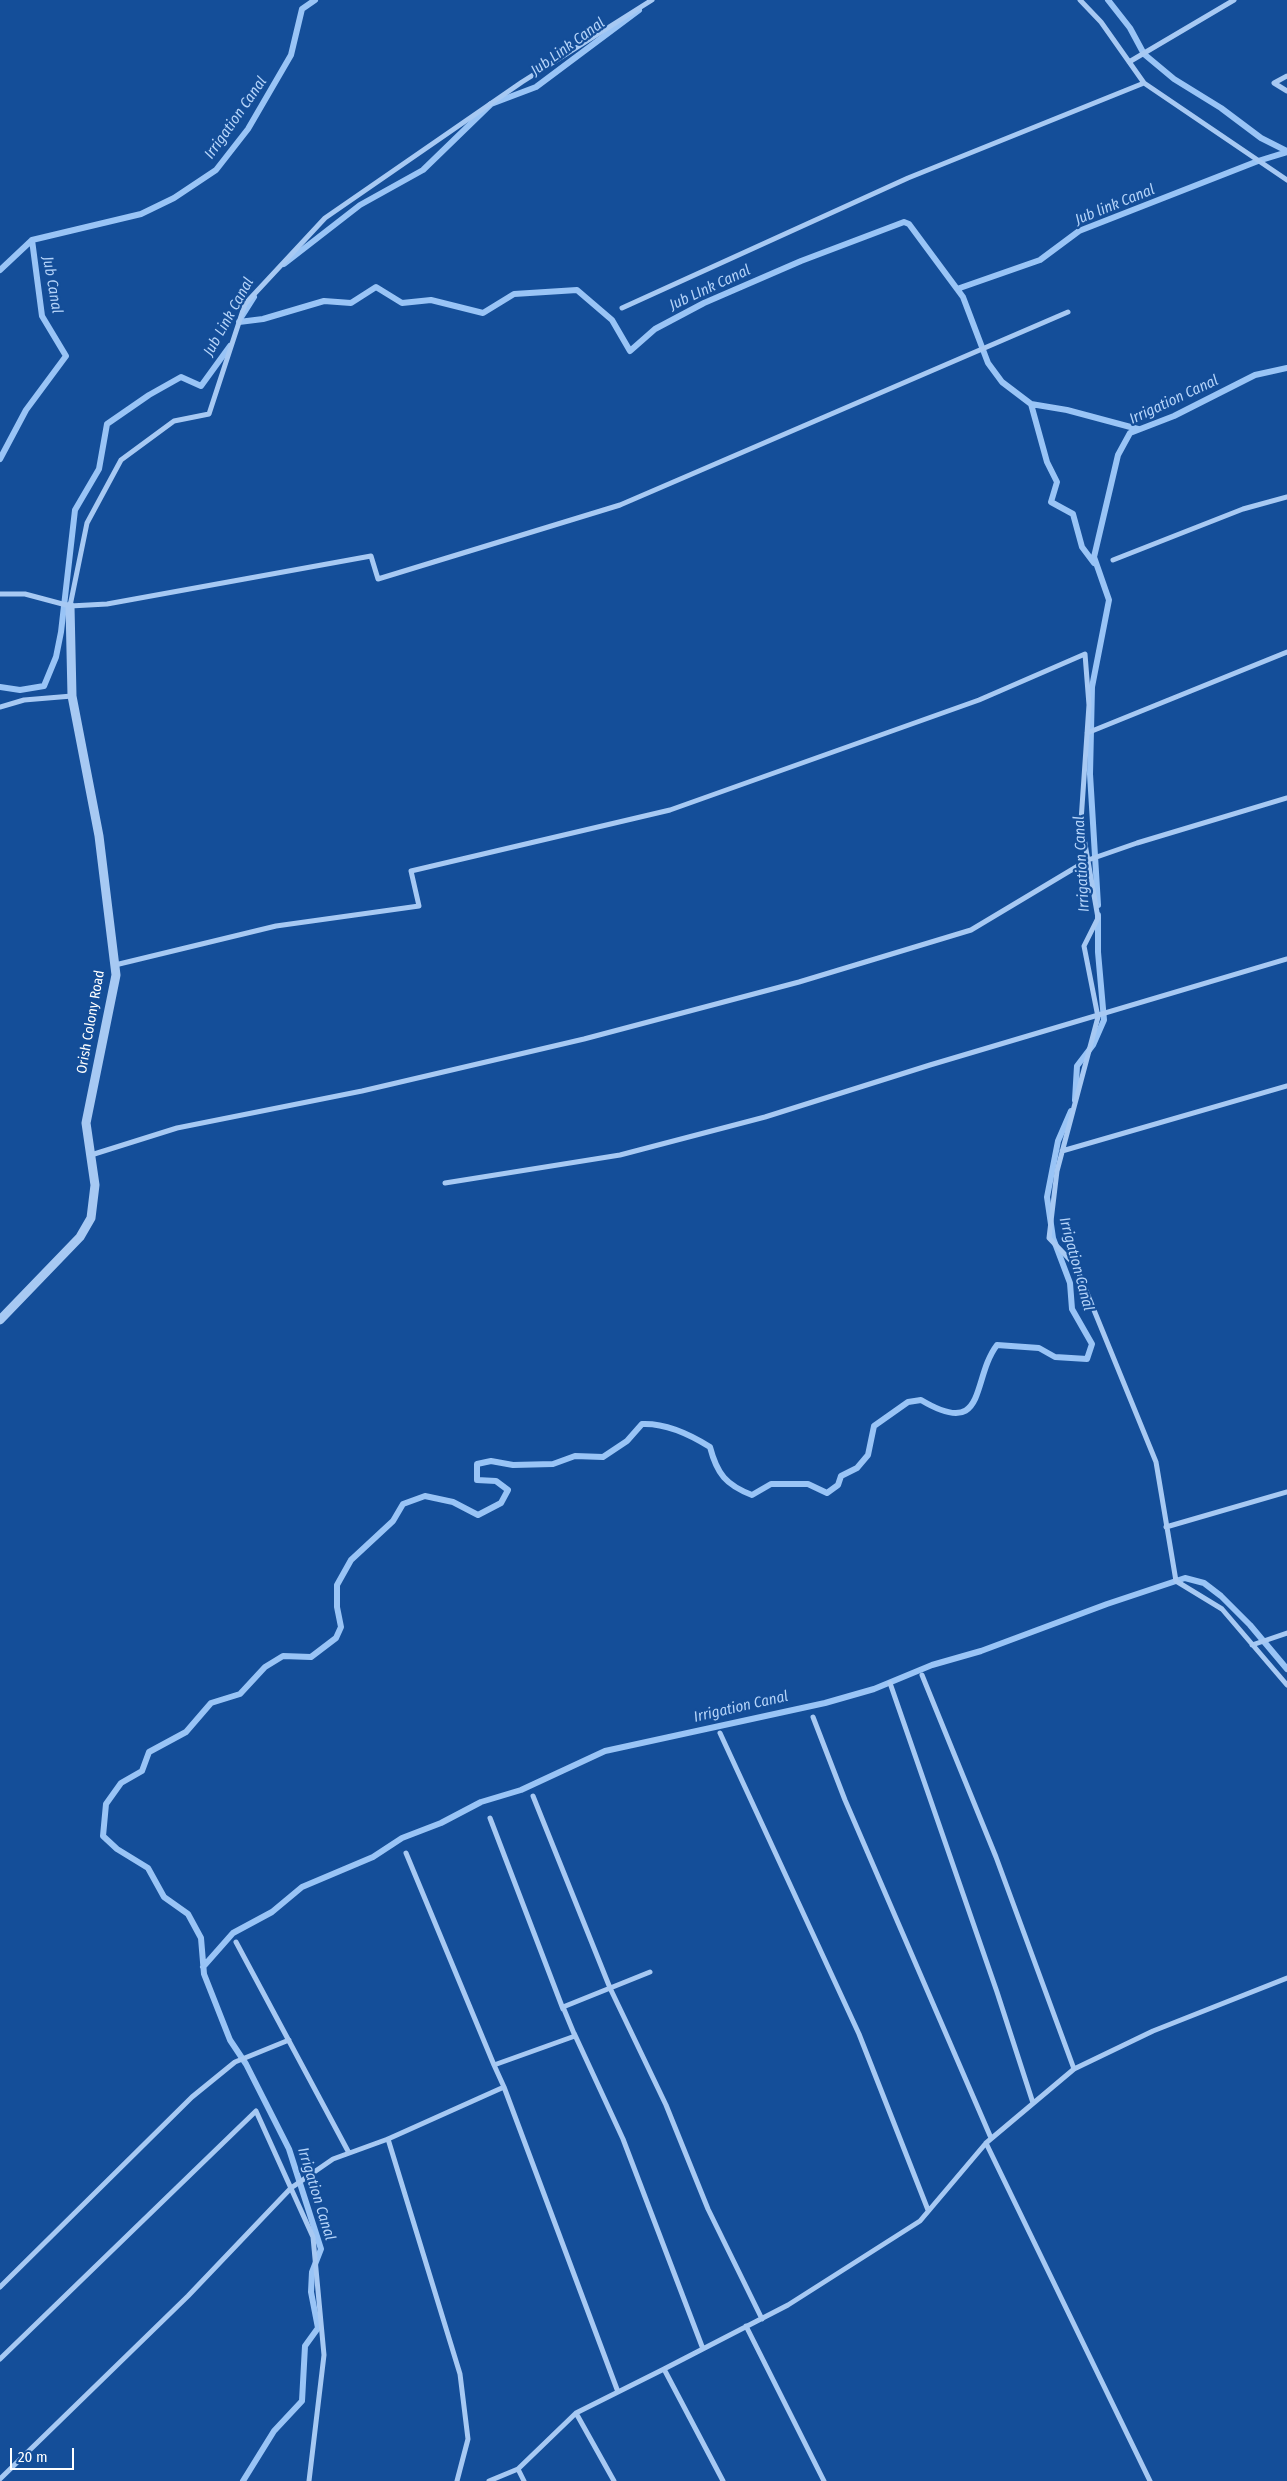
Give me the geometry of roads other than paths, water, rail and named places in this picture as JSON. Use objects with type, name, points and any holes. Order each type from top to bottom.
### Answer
[{"type":"street","points":[[70,606],[87,524],[121,460],[174,421],[208,414],[245,304],[325,218],[522,82],[652,0]]},
{"type":"street","points":[[1080,0],[1101,22],[1144,83],[1287,180]]},
{"type":"street","points":[[1129,62],[1234,0]]},
{"type":"street","points":[[1287,76],[1274,83],[1287,91]]},
{"type":"street","points":[[622,308],[908,178],[1144,83]]},
{"type":"street","points":[[0,594],[25,594],[70,606],[107,604],[371,556],[378,579],[620,506],[1068,312]]},
{"type":"street","points":[[1113,560],[1243,509],[1287,497]]},
{"type":"street","name":"Orish Colony Road","points":[[0,1320],[80,1237],[91,1218],[95,1185],[86,1123],[116,974],[99,836],[72,696],[70,606]]},
{"type":"street","points":[[1087,733],[1287,652]]},
{"type":"street","points":[[115,965],[276,926],[419,906],[411,871],[670,810],[980,700],[1085,654],[1089,705],[1081,821],[1098,918],[1084,946],[1098,1017],[1057,1171],[1049,1238],[1076,1266],[1156,1462],[1176,1581],[1222,1609],[1287,1685]]},
{"type":"street","points":[[0,708],[24,700],[72,696]]},
{"type":"street","points":[[91,1155],[177,1128],[362,1090],[584,1038],[818,976],[971,930],[1088,860],[1137,842],[1287,798]]},
{"type":"street","points":[[445,1183],[620,1155],[766,1117],[930,1065],[1098,1017],[1287,959]]},
{"type":"street","points":[[1062,1151],[1287,1086]]},
{"type":"street","points":[[1166,1527],[1287,1492]]},
{"type":"street","points":[[1252,1645],[1287,1633]]},
{"type":"street","points":[[922,1674],[996,1857],[1074,2069]]},
{"type":"street","points":[[890,1683],[997,1992],[1033,2103]]},
{"type":"street","points":[[813,1717],[852,1818],[991,2138]]},
{"type":"street","points":[[720,1733],[859,2034],[928,2210]]},
{"type":"street","points":[[533,1796],[610,1988],[666,2105],[708,2209],[762,2319]]},
{"type":"street","points":[[490,1818],[575,2036],[494,2065]]},
{"type":"street","points":[[406,1853],[504,2087],[562,2237],[618,2392]]},
{"type":"street","points":[[236,1942],[348,2154]]},
{"type":"street","points":[[563,2007],[650,1972]]},
{"type":"street","points":[[489,2481],[518,2469],[576,2413],[788,2305],[920,2221],[991,2138],[1074,2069],[1153,2031],[1287,1978]]},
{"type":"street","points":[[563,2007],[622,2139],[703,2349]]},
{"type":"street","points":[[0,2288],[192,2097],[235,2062],[288,2040]]},
{"type":"street","points":[[0,2479],[181,2302],[292,2188],[333,2159],[388,2139],[504,2087]]},
{"type":"street","points":[[0,2359],[256,2111],[313,2237],[324,2355],[310,2481]]},
{"type":"street","points":[[388,2139],[460,2374],[468,2439],[457,2481]]},
{"type":"street","points":[[986,2143],[1150,2481]]},
{"type":"street","points":[[746,2326],[824,2481]]},
{"type":"street","points":[[664,2368],[723,2481]]},
{"type":"street","points":[[576,2413],[614,2481]]},
{"type":"street","points":[[518,2469],[524,2481]]},
{"type":"waterway","name":"Irrigation Canal","points":[[0,270],[32,240],[141,214],[174,198],[216,170],[248,129],[291,55],[302,9],[315,0]]},
{"type":"waterway","name":"Irrigation Canal","points":[[1108,0],[1130,28],[1144,54],[1174,79],[1221,108],[1261,138],[1287,151]]},
{"type":"waterway","name":"Jub Link Canal","points":[[284,264],[360,205],[423,170],[491,104],[536,87],[639,10]]},
{"type":"waterway","name":"Jub link Canal","points":[[957,289],[1040,260],[1079,231],[1258,161],[1287,152]]},
{"type":"waterway","name":"Jub LInk Canal","points":[[239,322],[263,319],[324,301],[351,303],[376,287],[402,303],[431,300],[483,313],[514,294],[577,290],[612,320],[630,351],[655,329],[704,303],[801,261],[904,222],[909,224],[963,297],[988,363],[1002,382],[1031,404],[1067,410],[1138,429]]},
{"type":"waterway","name":"Jub Canal","points":[[0,459],[26,410],[66,356],[42,316],[32,240]]},
{"type":"waterway","name":"Jub Link Canal","points":[[242,316],[254,297]]},
{"type":"waterway","name":"Jub Link Canal","points":[[0,687],[20,690],[44,686],[56,657],[61,632],[75,510],[99,469],[107,424],[149,395],[181,377],[201,386],[230,346]]},
{"type":"waterway","name":"Irrigation Canal","points":[[1098,905],[1090,774],[1092,687],[1109,600],[1094,557],[1118,455],[1130,433],[1174,416],[1255,375],[1287,368]]},
{"type":"waterway","name":"Jub Link Canal","points":[[1031,404],[1047,462],[1057,482],[1051,502],[1073,514],[1082,547],[1094,563]]},
{"type":"waterway","name":"Irrigation Canal","points":[[1075,1100],[1077,1066],[1093,1045],[1104,1020],[1098,952],[1098,915]]},
{"type":"waterway","name":"Irrigation Canal","points":[[243,2481],[274,2431],[302,2401],[305,2346],[318,2328],[311,2292],[312,2272],[321,2249],[289,2149],[246,2064],[230,2040],[204,1974],[201,1938],[188,1914],[164,1897],[148,1868],[117,1849],[103,1836],[106,1804],[121,1783],[142,1771],[149,1752],[186,1732],[211,1703],[240,1694],[265,1667],[283,1656],[311,1657],[336,1638],[341,1627],[337,1607],[337,1585],[351,1560],[393,1521],[403,1504],[425,1496],[453,1502],[478,1515],[501,1503],[508,1490],[496,1481],[477,1480],[477,1464],[491,1461],[513,1465],[553,1464],[575,1456],[603,1457],[627,1441],[642,1424],[651,1424],[678,1431],[710,1447],[716,1464],[729,1483],[752,1495],[771,1484],[808,1484],[827,1493],[838,1485],[841,1476],[857,1468],[868,1455],[874,1426],[908,1402],[921,1400],[942,1411],[957,1413],[968,1409],[974,1400],[989,1359],[997,1345],[1039,1348],[1055,1357],[1087,1359],[1092,1344],[1072,1309],[1070,1283],[1053,1238],[1047,1197],[1058,1141],[1071,1111]]},
{"type":"waterway","name":"Irrigation Canal","points":[[203,1967],[233,1933],[272,1912],[302,1887],[373,1857],[402,1838],[441,1823],[481,1802],[521,1790],[605,1751],[825,1703],[874,1689],[932,1665],[981,1651],[1107,1604],[1185,1578],[1204,1583],[1221,1596],[1250,1625],[1287,1669]]}]
